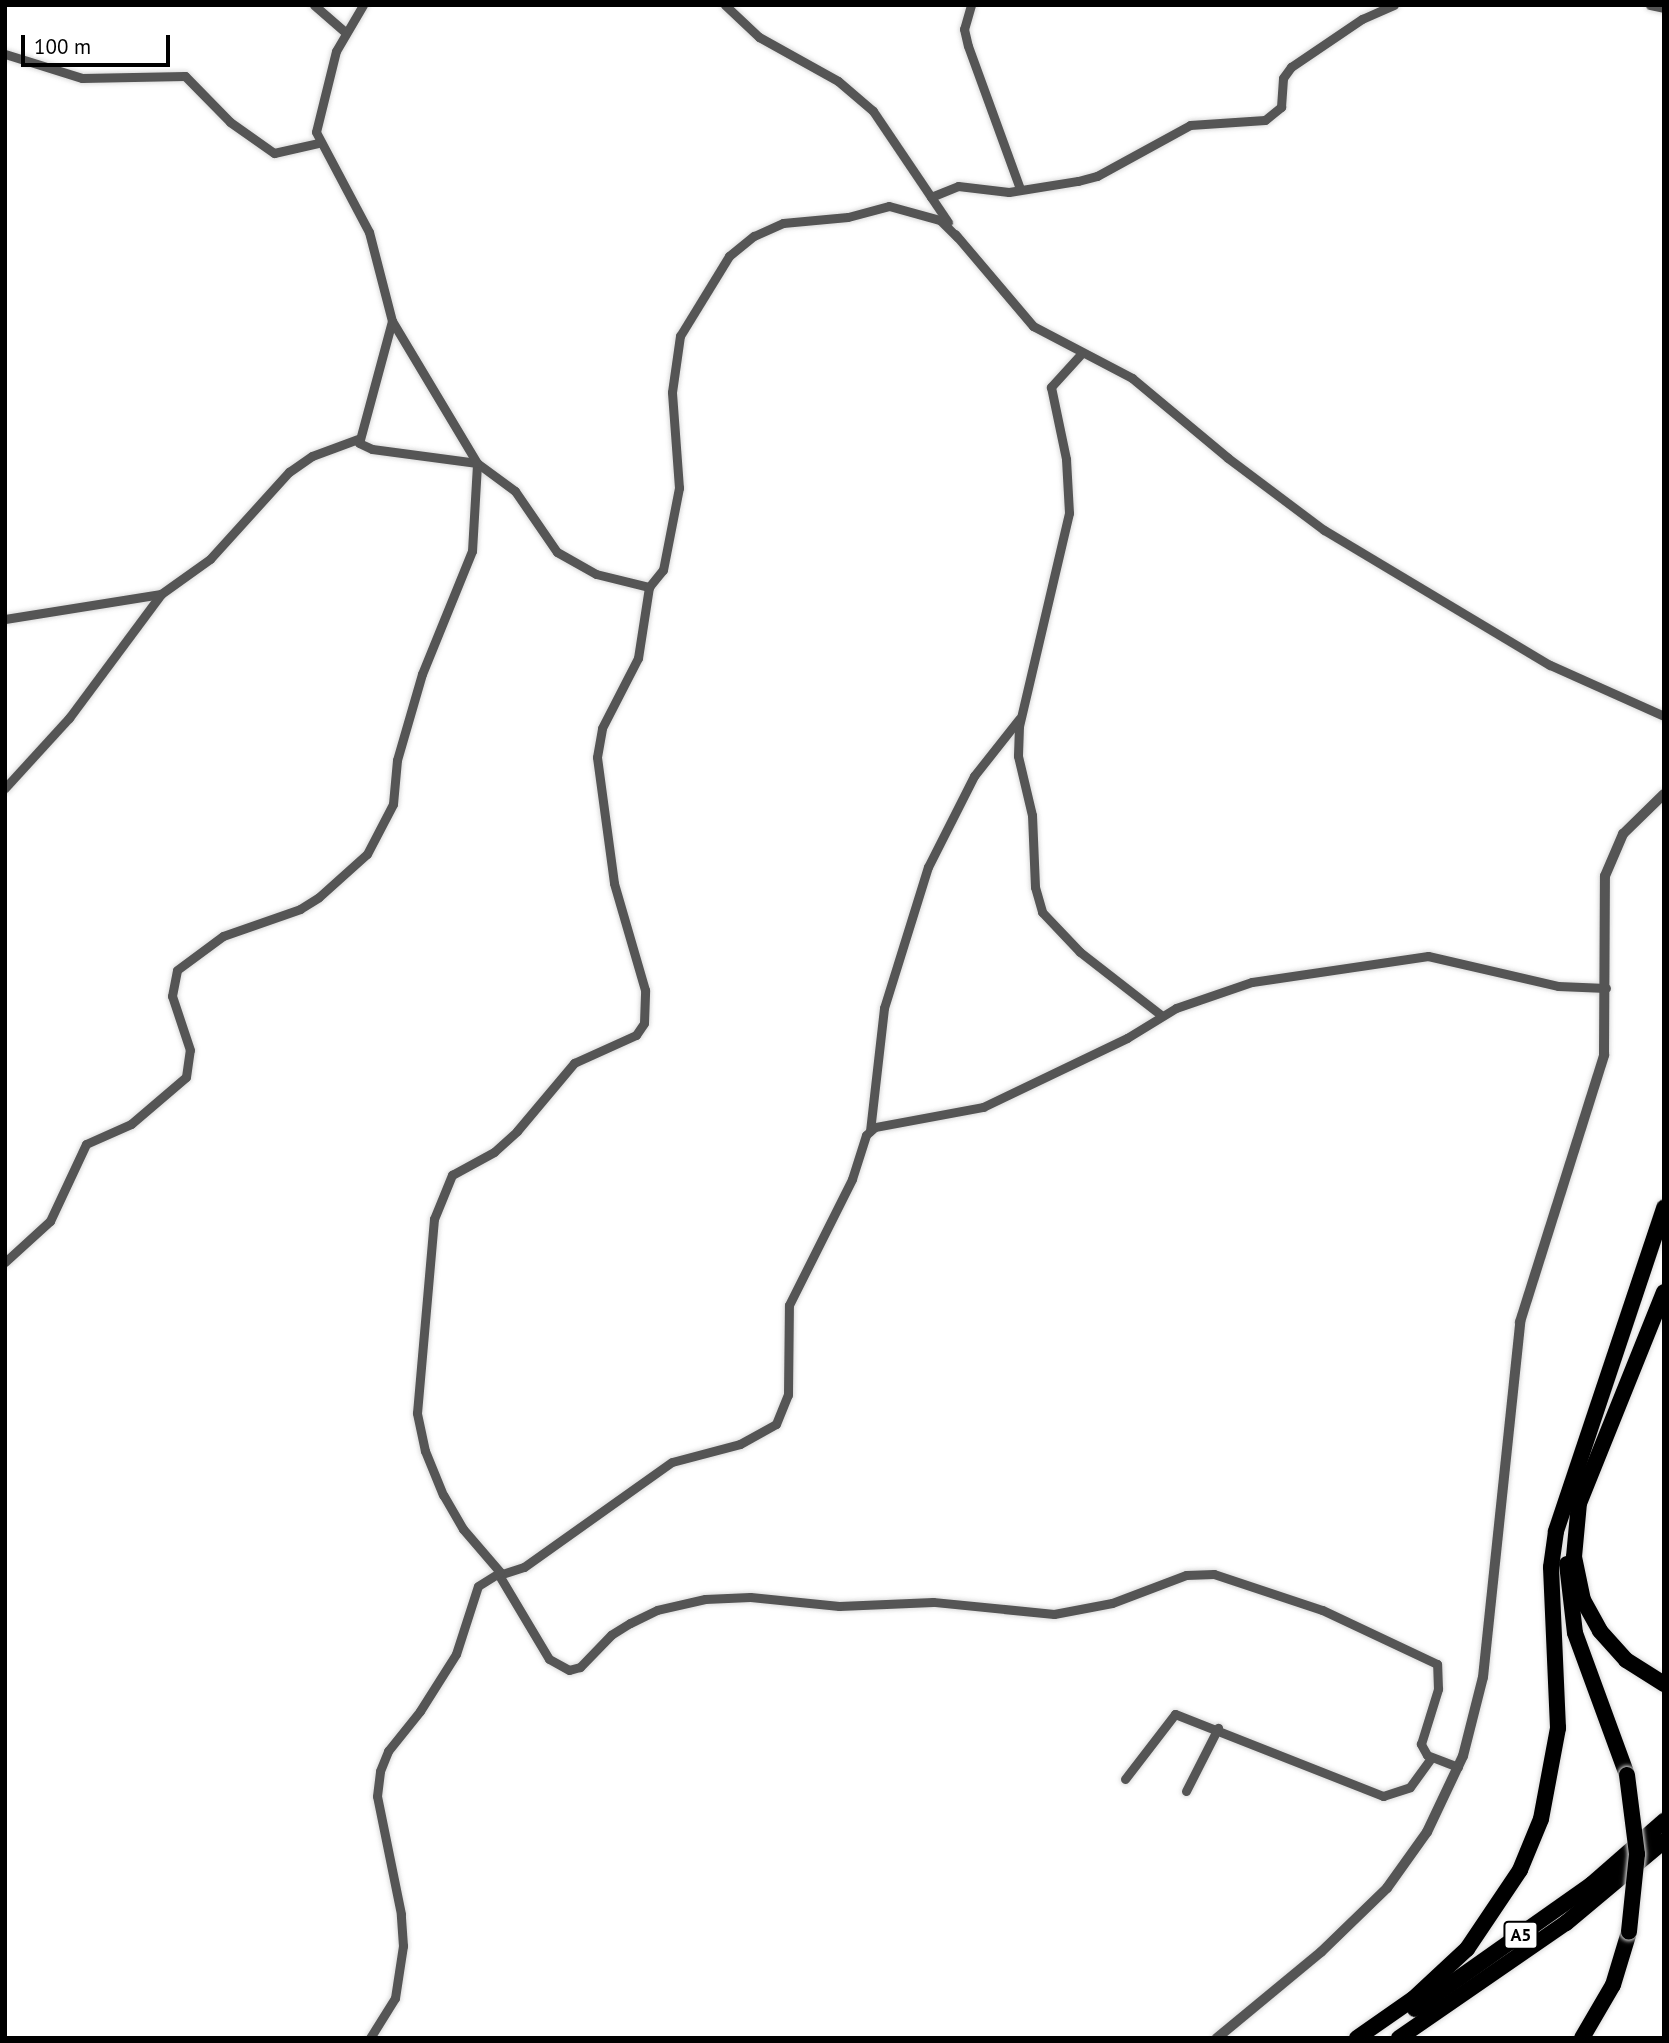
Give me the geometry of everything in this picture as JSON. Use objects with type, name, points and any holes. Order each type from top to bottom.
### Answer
[{"type":"highway","points":[[1357,2038],[1454,1963],[1489,1920],[1532,1845],[1549,1793],[1558,1728],[1551,1576],[1556,1531],[1664,1208]]},
{"type":"highway","points":[[1582,2038],[1612,1985],[1625,1933],[1637,1854],[1624,1776],[1572,1619],[1567,1558],[1579,1503],[1664,1292]]},
{"type":"highway","points":[[1579,1503],[1574,1557],[1583,1600],[1611,1646],[1664,1684]]},
{"type":"highway","points":[[1556,1531],[1565,1631],[1624,1776]]},
{"type":"highway","name":"A5","points":[[1370,2038],[1572,1898],[1664,1821]]},
{"type":"highway","name":"A5","points":[[1399,2038],[1566,1923],[1664,1841]]},
{"type":"highway","points":[[1572,2038],[1625,1933]]},
{"type":"street","points":[[314,5],[344,31]]},
{"type":"street","points":[[363,5],[344,31],[317,120],[318,142],[328,152],[369,232],[393,321],[477,463],[515,491],[538,529],[570,562],[649,587]]},
{"type":"street","points":[[725,5],[759,37],[838,80],[873,111],[958,239]]},
{"type":"street","points":[[971,5],[964,29],[968,46],[1020,188]]},
{"type":"street","points":[[931,197],[958,186],[999,192],[1097,176],[1199,122],[1272,116],[1281,107],[1283,78],[1291,67],[1362,19],[1394,5]]},
{"type":"street","points":[[1650,5],[1664,8]]},
{"type":"street","points":[[5,54],[82,78],[185,76],[230,122],[274,153],[318,142]]},
{"type":"street","points":[[1458,1767],[1432,1758],[1422,1744],[1438,1689],[1437,1664],[1321,1610],[1214,1574],[1186,1575],[1112,1603],[1054,1614],[933,1602],[839,1606],[750,1597],[705,1599],[657,1610],[630,1623],[611,1635],[580,1667],[569,1670],[549,1659],[499,1575],[498,1567],[463,1529],[443,1495],[425,1451],[417,1413],[434,1219],[452,1175],[494,1152],[517,1131],[574,1063],[636,1035],[645,1023],[645,990],[614,883],[597,757],[602,728],[638,658],[649,587],[657,581],[667,556],[678,497],[672,392],[680,336],[729,256],[754,236],[783,223],[848,217],[889,206],[940,220],[1033,326],[1081,354],[1132,378],[1228,458],[1324,530],[1550,665],[1664,716]]},
{"type":"street","points":[[358,439],[393,321]]},
{"type":"street","points":[[1081,354],[1051,387],[1066,459],[1069,513],[1016,743],[1032,815],[1035,887],[1042,912],[1080,952],[1161,1015]]},
{"type":"street","points":[[358,439],[372,449],[477,463]]},
{"type":"street","points":[[5,788],[69,719],[161,594],[210,559],[289,472],[312,456],[358,439]]},
{"type":"street","points":[[5,1262],[50,1221],[64,1182],[86,1144],[131,1124],[186,1077],[190,1050],[172,996],[177,970],[223,936],[300,909],[356,864],[377,839],[393,804],[397,760],[422,674],[472,551],[477,463]]},
{"type":"street","points":[[5,619],[161,594]]},
{"type":"street","points":[[370,2038],[395,1998],[403,1946],[377,1796],[380,1772],[388,1751],[420,1712],[456,1654],[478,1587],[484,1579],[524,1567],[672,1462],[740,1444],[776,1424],[788,1395],[789,1305],[842,1201],[870,1131],[884,1008],[929,867],[974,776],[1021,717]]},
{"type":"street","points":[[1217,2038],[1329,1945],[1387,1888],[1427,1832],[1458,1767],[1483,1678],[1520,1322],[1600,1076],[1607,1037],[1602,903],[1609,862],[1633,821],[1664,794]]},
{"type":"street","points":[[870,1131],[896,1120],[983,1107],[1126,1038],[1161,1015],[1252,982],[1409,956],[1442,958],[1558,986],[1606,988]]},
{"type":"street","points":[[1125,1779],[1175,1714],[1218,1728],[1383,1796],[1410,1787],[1432,1758]]},
{"type":"street","points":[[1186,1791],[1218,1728]]}]
